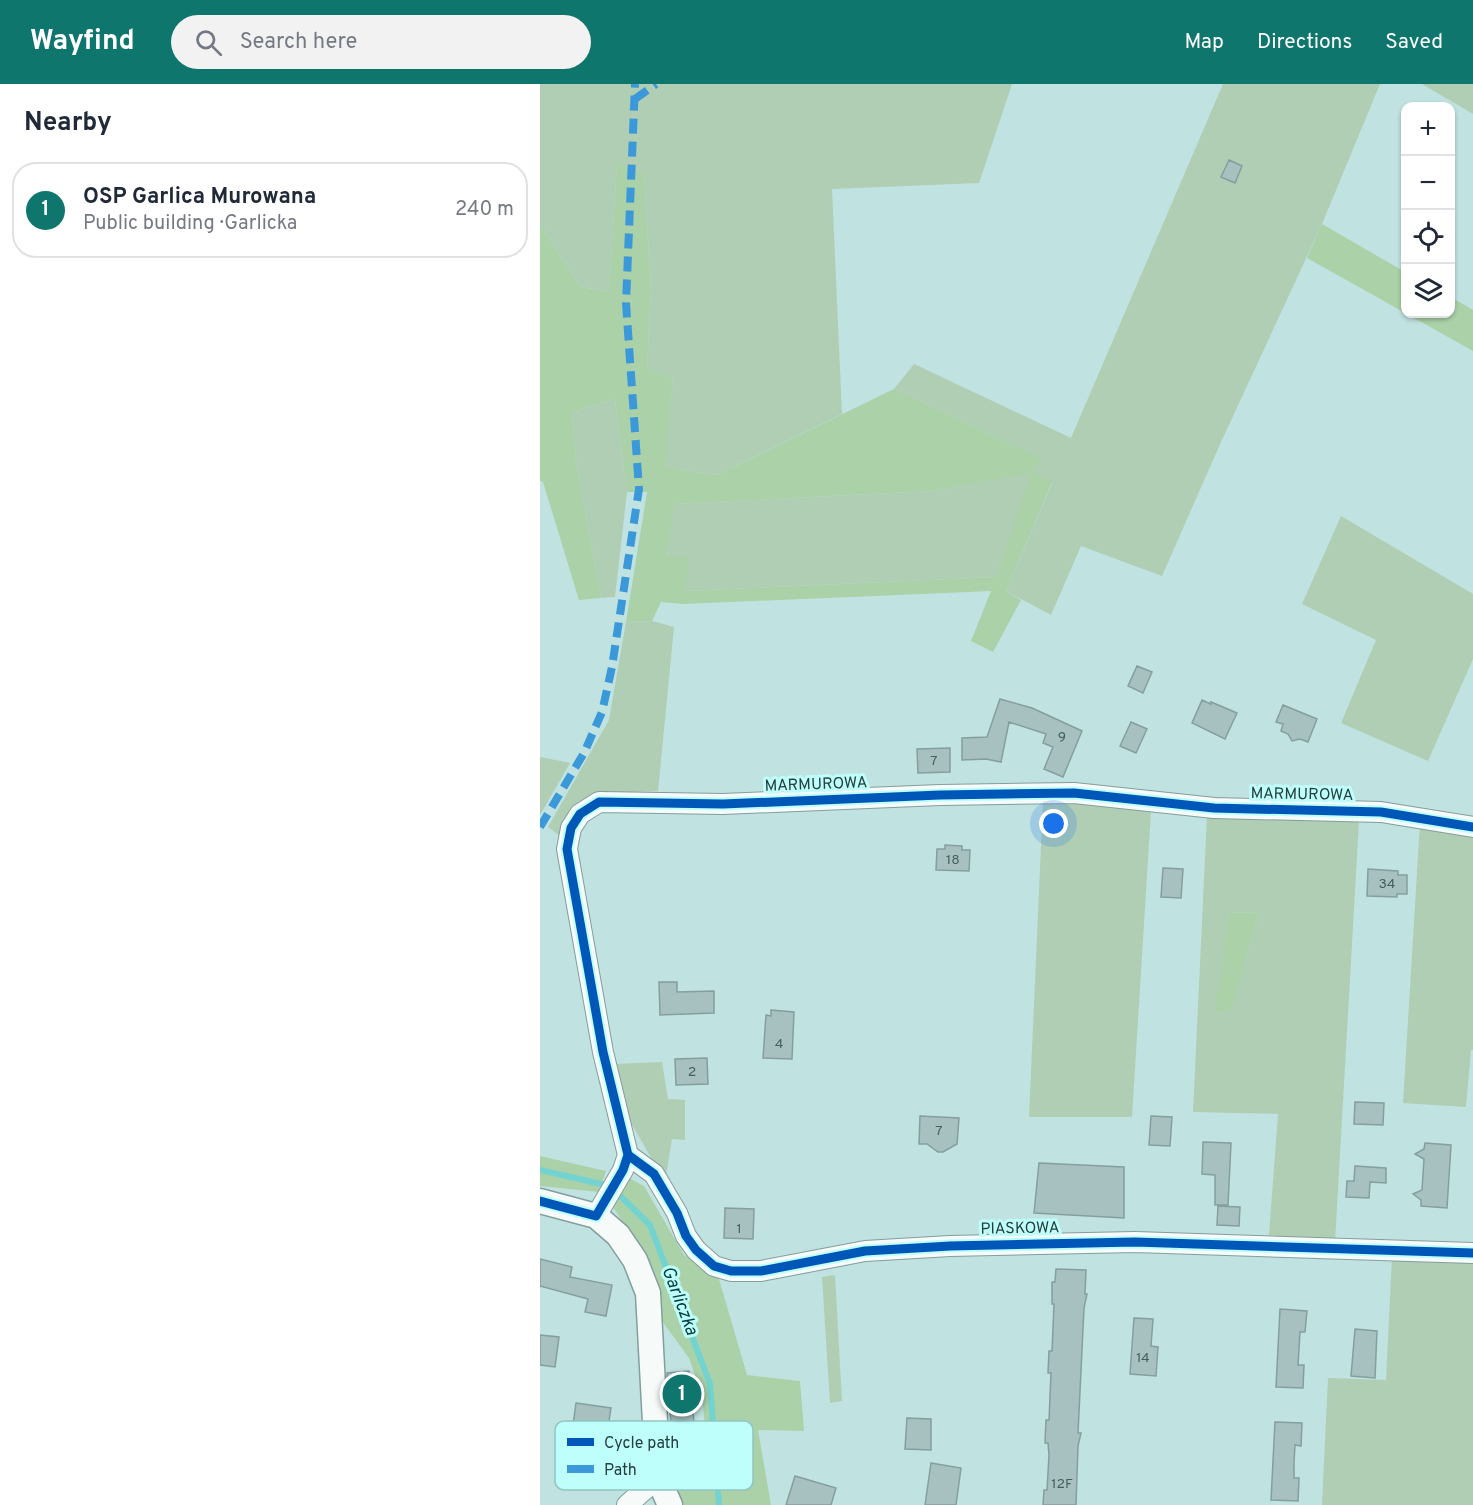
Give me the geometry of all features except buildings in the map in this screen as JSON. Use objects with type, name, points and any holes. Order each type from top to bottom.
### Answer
[{"type":"street","name":"MARMUROWA","points":[[625,1162],[567,849],[571,828],[580,814],[600,802],[723,804],[940,795],[1074,793],[1214,808],[1382,812],[1473,827]]},
{"type":"street","points":[[601,1208],[625,1162]]},
{"type":"street","name":"PIASKOWA","points":[[625,1162],[654,1174],[677,1213],[686,1236],[696,1250],[714,1266],[731,1271],[760,1271],[865,1251],[973,1245],[1135,1242],[1473,1253]]},
{"type":"street","points":[[540,1201],[601,1208]]},
{"type":"street","points":[[601,1208],[636,1260],[648,1293],[655,1421]]},
{"type":"street","points":[[627,1505],[644,1490]]},
{"type":"street","points":[[663,1490],[670,1505]]},
{"type":"green space","points":[[540,84],[1012,84],[979,183],[832,189],[842,414],[717,475],[664,467],[673,378],[647,369],[651,289],[644,173],[617,163],[609,291],[580,287],[540,224]]},
{"type":"green space","points":[[1223,84],[1380,84],[1322,224],[1162,576],[1081,546],[1051,615],[1006,591],[1052,483],[1032,473],[996,577],[684,591],[667,557],[673,504],[931,491],[1031,472],[1040,458],[894,389],[914,364],[1071,438]]},
{"type":"green space","points":[[1422,84],[1473,84],[1473,114]]},
{"type":"green space","points":[[617,162],[644,173],[651,289],[647,368],[673,378],[665,467],[717,475],[894,389],[1041,458],[1032,472],[1052,482],[1006,591],[1021,600],[993,652],[971,641],[991,591],[682,604],[661,602],[652,621],[626,622],[647,492],[627,492],[615,399],[572,412],[576,462],[601,598],[579,600],[543,482],[540,481],[540,224],[580,287],[609,291]],"holes":[[[1031,473],[996,577],[685,591],[689,558],[667,556],[674,504],[931,491]]]},
{"type":"green space","points":[[1322,224],[1401,270],[1401,310],[1307,258]]},
{"type":"green space","points":[[1455,299],[1473,310],[1473,351],[1414,318],[1455,318]]},
{"type":"green space","points":[[615,399],[627,492],[615,597],[601,598],[576,462],[572,412]]},
{"type":"green space","points":[[1341,516],[1473,594],[1473,659],[1428,761],[1341,723],[1376,640],[1302,604]]},
{"type":"green space","points":[[652,621],[674,627],[658,791],[610,793],[564,839],[548,827],[609,720],[626,622]]},
{"type":"green space","points":[[540,757],[570,763],[540,815]]},
{"type":"green space","points":[[1043,801],[1151,811],[1132,1117],[1029,1117]]},
{"type":"green space","points":[[1207,816],[1359,821],[1335,1242],[1269,1235],[1278,1114],[1193,1112]],"holes":[[[1259,912],[1232,1008],[1216,1013],[1229,913]]]},
{"type":"green space","points":[[1420,823],[1473,833],[1473,1050],[1471,1050],[1466,1107],[1403,1103]]},
{"type":"green space","points":[[1259,912],[1232,1009],[1215,1013],[1229,913]]},
{"type":"green space","points":[[662,1062],[668,1099],[685,1100],[685,1140],[672,1139],[665,1182],[626,1114],[615,1064]]},
{"type":"green space","points":[[540,1156],[606,1171],[599,1192],[540,1186]]},
{"type":"green space","points":[[627,1177],[644,1186],[684,1255],[719,1279],[747,1375],[800,1381],[804,1431],[758,1430],[771,1505],[684,1505],[677,1490],[753,1490],[753,1421],[704,1421],[702,1395],[689,1358],[662,1321],[659,1290],[637,1244],[613,1207]]},
{"type":"green space","points":[[1392,1257],[1473,1259],[1473,1505],[1322,1505],[1328,1378],[1386,1380]]},
{"type":"green space","points":[[835,1275],[842,1401],[830,1403],[822,1277]]},
{"type":"waterway","name":"Garliczka","points":[[540,1170],[610,1186],[650,1225],[710,1384],[713,1421]]},
{"type":"waterway","name":"Garliczka","points":[[718,1490],[719,1505]]},
{"type":"marked path","points":[[540,827],[584,753],[602,712],[612,667],[639,489],[626,303],[635,84]]},
{"type":"marked path","points":[[635,99],[656,84]]},
{"type":"cycle path","points":[[540,1201],[596,1216],[623,1170],[628,1155],[603,1052],[567,849],[571,828],[580,814],[599,802],[723,804],[940,795],[1074,793],[1214,808],[1381,812],[1473,827]]},
{"type":"cycle path","points":[[628,1155],[654,1174],[677,1213],[686,1236],[696,1250],[714,1266],[731,1271],[761,1271],[865,1251],[950,1246],[1135,1242],[1473,1253]]},
{"type":"place","name":"OSP Garlica Murowana","points":[[682,1394]]}]
